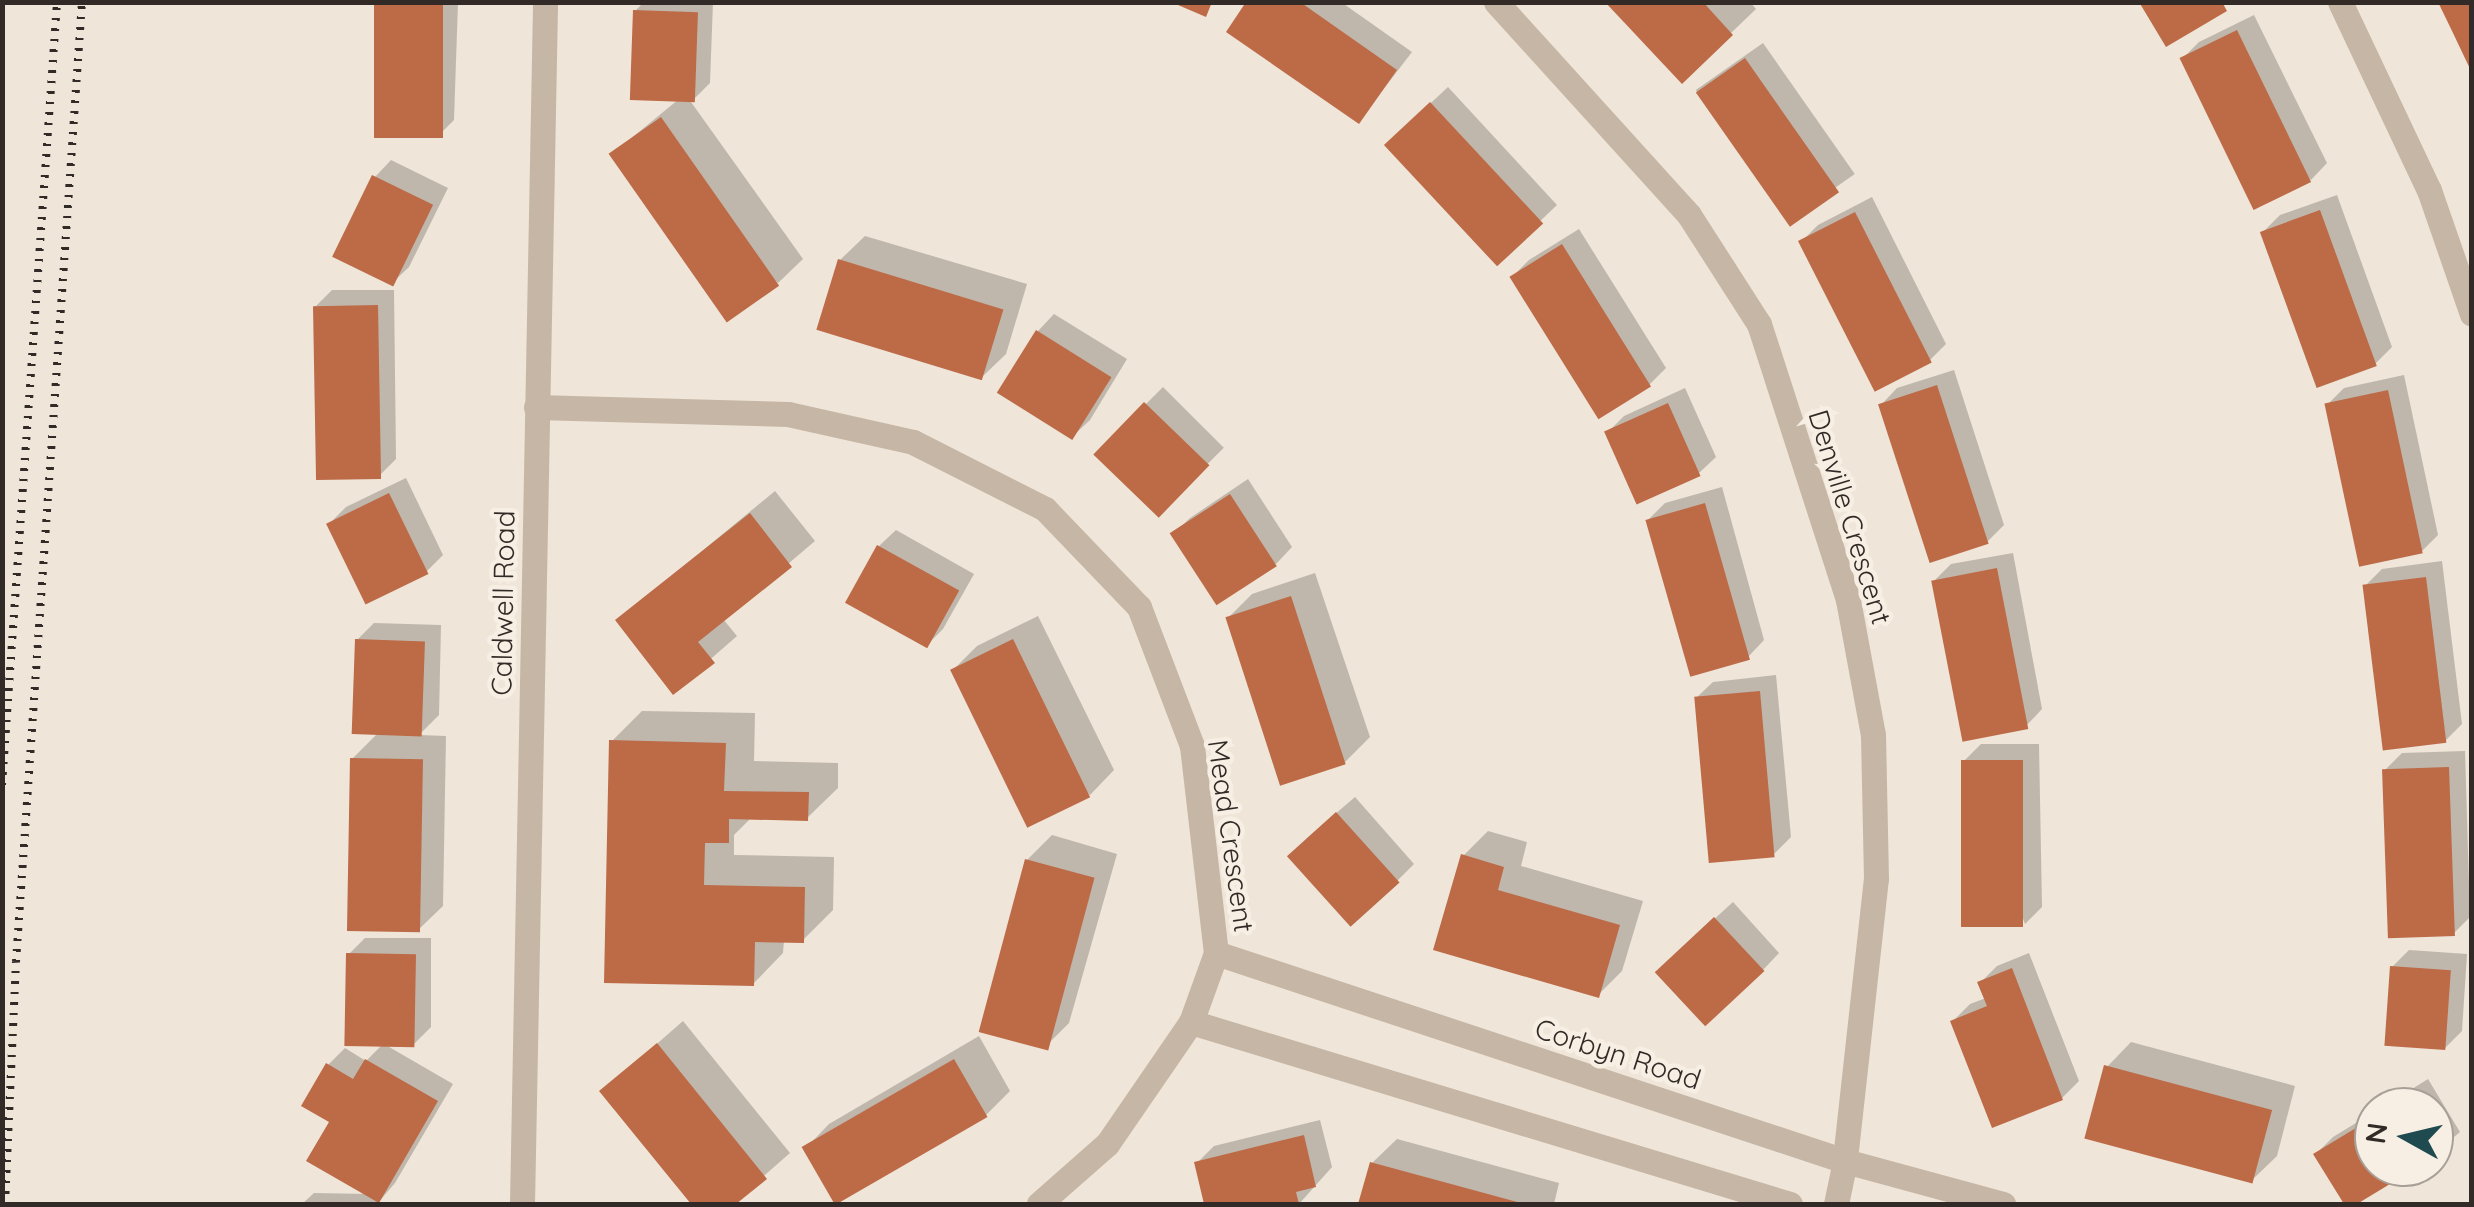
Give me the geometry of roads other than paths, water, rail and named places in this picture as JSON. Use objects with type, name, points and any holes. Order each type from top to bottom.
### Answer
[{"type":"street","name":"Caldwell Road","points":[[522,1204],[545,2]]},
{"type":"street","name":"Denville Crescent","points":[[1496,2],[1689,215],[1759,324],[1848,600],[1874,735],[1876,878],[1846,1160],[1836,1204]]},
{"type":"street","points":[[2340,2],[2429,190],[2472,314]]},
{"type":"street","name":"Mead Crescent","points":[[536,406],[788,414],[913,442],[1045,508],[1138,608],[1192,746],[1216,953],[1190,1022],[1107,1144],[1039,1204]]},
{"type":"street","name":"Corbyn Road","points":[[1216,953],[1846,1160],[2003,1204]]},
{"type":"street","points":[[1190,1022],[1790,1204]]},
{"type":"railway","points":[[2,785],[57,2]]},
{"type":"railway","points":[[5,1204],[16,962],[82,2]]}]
